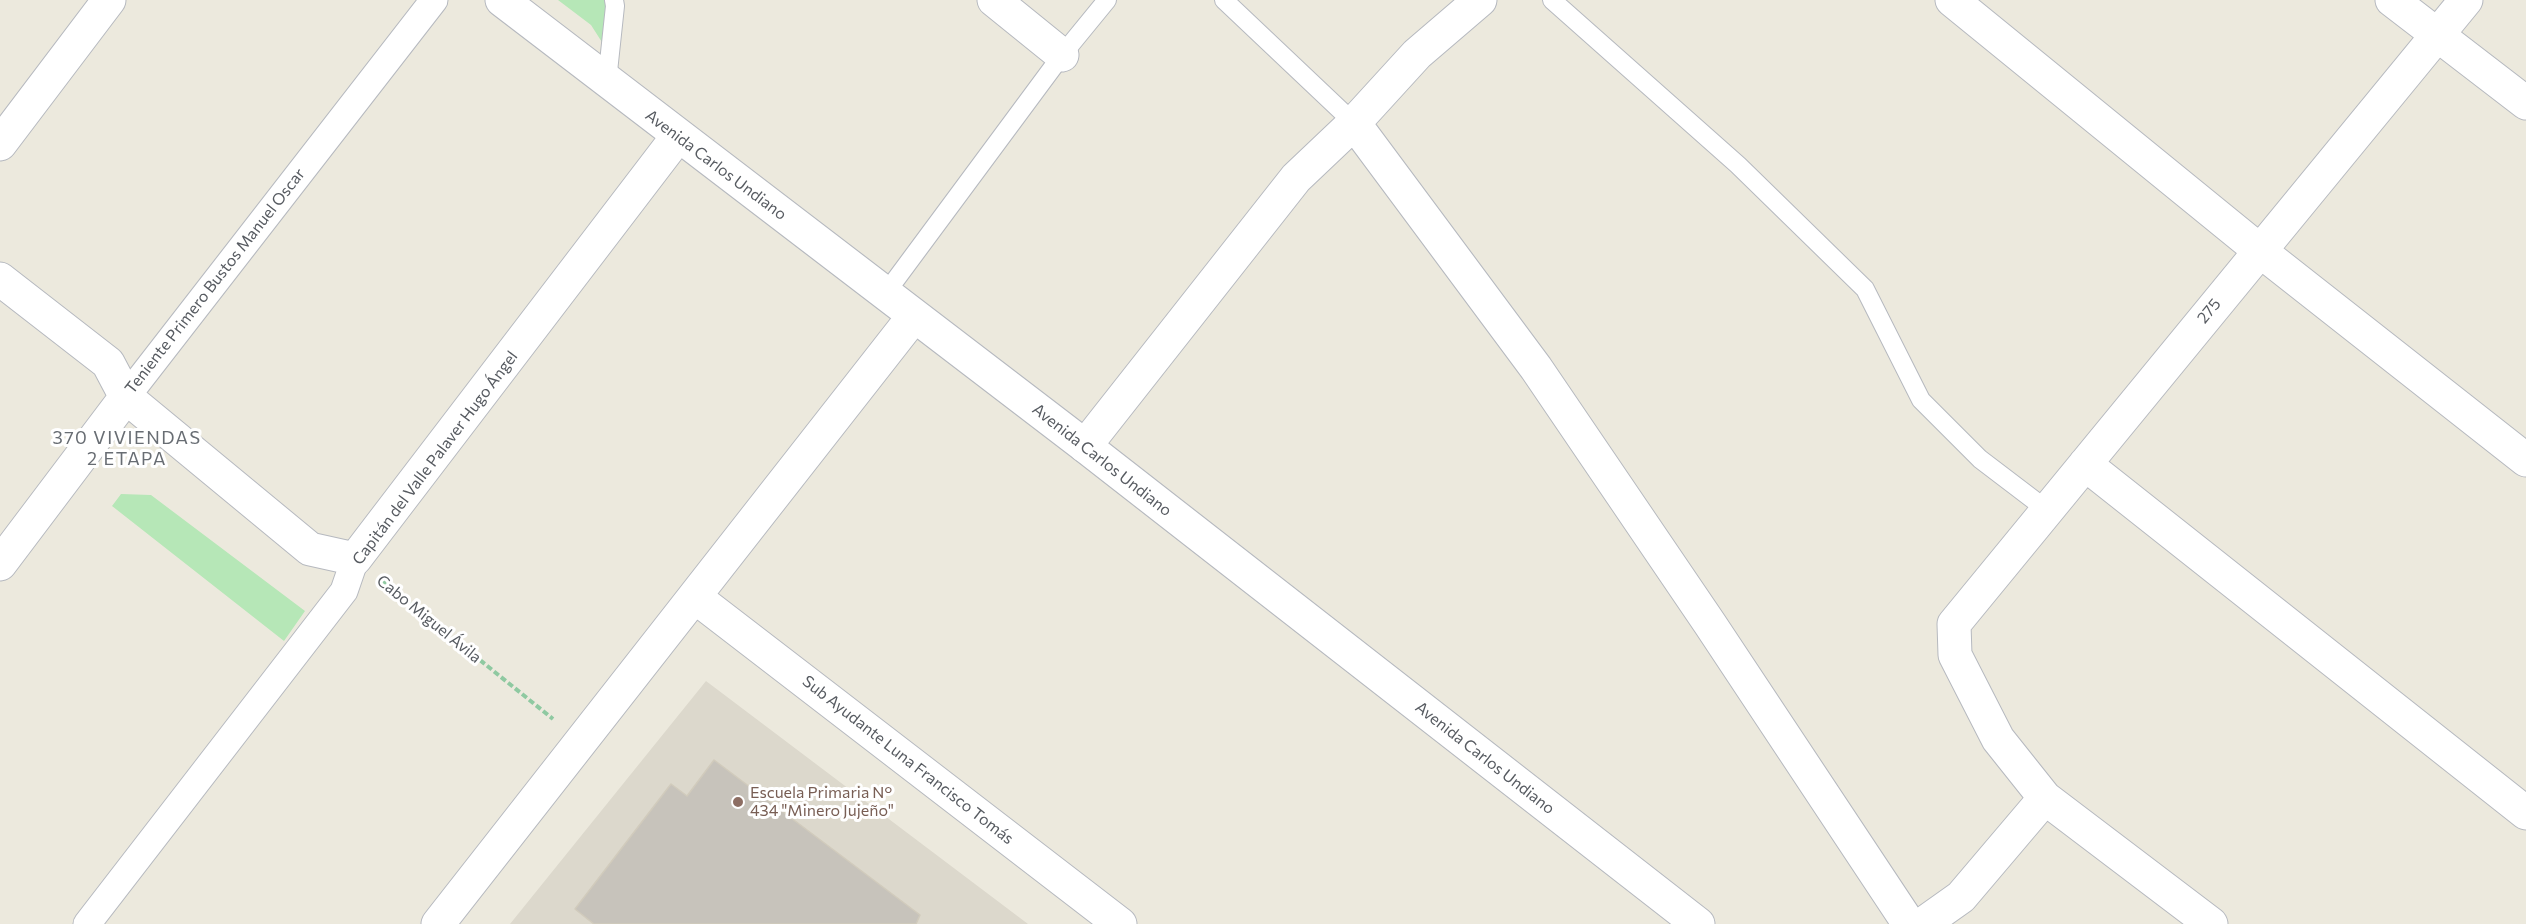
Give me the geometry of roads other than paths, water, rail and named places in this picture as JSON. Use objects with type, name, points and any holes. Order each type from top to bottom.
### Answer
[{"type":"street","points":[[0,144],[109,0]]},
{"type":"street","name":"Teniente Primero Bustos Manuel Oscar","points":[[0,564],[126,397],[434,0]]},
{"type":"street","name":"Avenida Carlos Undiano","points":[[502,0],[1085,446],[1698,924]]},
{"type":"street","points":[[994,0],[1062,55]]},
{"type":"street","points":[[1085,446],[1296,178],[1354,123],[1417,54],[1480,0]]},
{"type":"street","points":[[1952,0],[2259,250],[2526,460]]},
{"type":"street","points":[[2392,0],[2526,103]]},
{"type":"street","name":"275","points":[[2046,798],[1998,738],[1955,655],[1954,624],[2466,0]]},
{"type":"street","points":[[1354,123],[1536,368],[1710,624],[1909,924]]},
{"type":"street","name":"Capitán del Valle Palaver Hugo Ángel","points":[[87,924],[344,591],[356,559],[678,136]]},
{"type":"street","points":[[0,279],[108,363],[126,397],[310,549],[356,559]]},
{"type":"street","points":[[438,924],[914,316]]},
{"type":"street","points":[[2085,464],[2526,813]]},
{"type":"street","name":"Sub Ayudante Luna Francisco Tomás","points":[[695,597],[1120,924]]},
{"type":"street","points":[[1923,924],[1961,897],[2046,798],[2211,924]]},
{"type":"lane","points":[[607,81],[614,0]]},
{"type":"lane","points":[[885,294],[1062,55],[1107,0]]},
{"type":"lane","points":[[1224,0],[1354,123]]},
{"type":"lane","points":[[1552,0],[1738,165],[1865,289],[1922,400],[1980,459],[2047,510]]},
{"type":"place","name":"Escuela Primaria N° 434 \"Minero Jujeño\"","points":[[738,802]]},
{"type":"district","name":"370 VIVIENDAS 2 ETAPA","points":[[127,448]]}]
